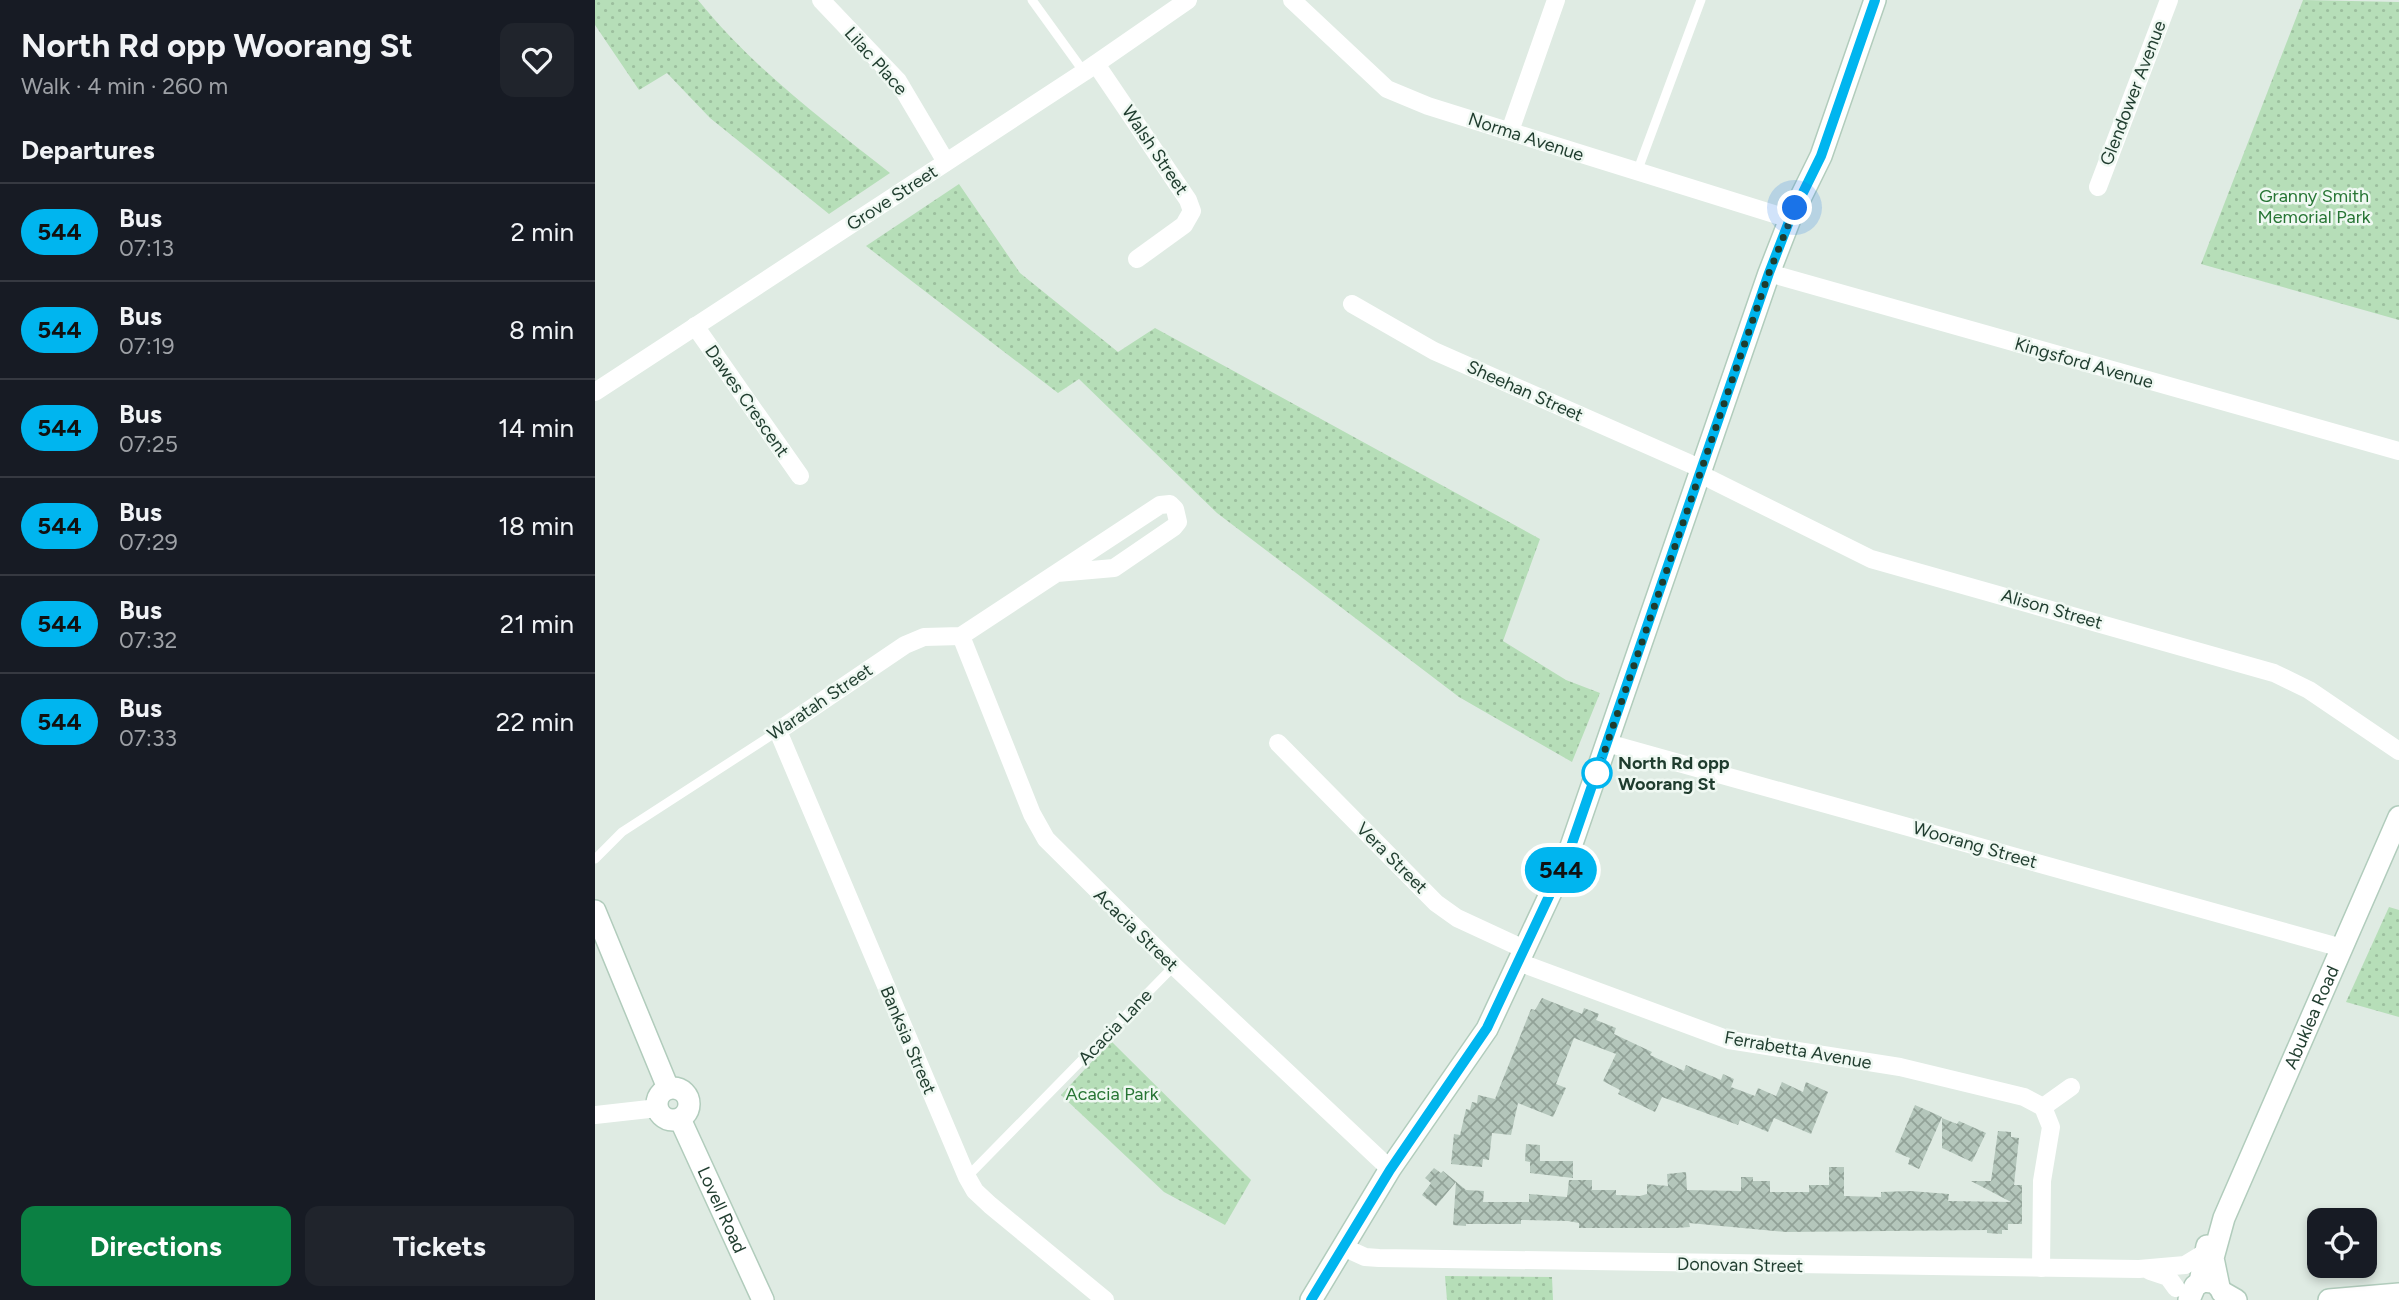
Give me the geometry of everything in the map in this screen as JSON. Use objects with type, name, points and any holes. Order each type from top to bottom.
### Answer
[{"type":"street","name":"Lilac Place","points":[[821,0],[898,81],[946,162]]},
{"type":"street","name":"Grove Street","points":[[595,392],[1090,68],[1188,0]]},
{"type":"street","name":"Norma Avenue","points":[[1292,0],[1387,89],[1428,106],[1790,219]]},
{"type":"street","points":[[1510,131],[1556,0]]},
{"type":"street","points":[[1311,1300],[1390,1170],[1487,1028],[1567,858],[1769,273],[1790,219],[1821,156],[1875,0]]},
{"type":"street","name":"Glendower Avenue","points":[[2098,187],[2169,0]]},
{"type":"street","name":"Walsh Street","points":[[1090,68],[1188,200],[1192,211],[1184,225],[1137,259]]},
{"type":"street","name":"Kingsford Avenue","points":[[1769,273],[2399,451]]},
{"type":"street","name":"Sheehan Street","points":[[1352,304],[1434,351],[1701,472]]},
{"type":"street","name":"Dawes Crescent","points":[[695,326],[800,476]]},
{"type":"street","name":"Alison Street","points":[[1701,472],[1871,559],[2274,673],[2308,690],[2399,751]]},
{"type":"street","points":[[961,636],[1160,505],[1170,504],[1175,509],[1178,515],[1174,527],[1114,568],[1057,573]]},
{"type":"street","name":"Waratah Street","points":[[778,731],[905,645],[924,637],[961,636]]},
{"type":"street","name":"Acacia Street","points":[[961,636],[1032,814],[1046,839],[1174,966],[1390,1170]]},
{"type":"street","name":"Banksia Street","points":[[778,731],[975,1191],[1105,1300]]},
{"type":"street","name":"Vera Street","points":[[1278,743],[1436,903],[1521,956]]},
{"type":"street","name":"Woorang Street","points":[[1607,743],[2342,948]]},
{"type":"street","name":"Abuklea Road","points":[[2205,1293],[2203,1254],[2224,1218],[2399,818]]},
{"type":"street","points":[[595,911],[667,1088]]},
{"type":"street","name":"Ferrabetta Avenue","points":[[1521,956],[1729,1040],[1900,1067],[2024,1097],[2043,1107]]},
{"type":"street","points":[[2041,1268],[2042,1181],[2051,1127],[2043,1107],[2071,1087]]},
{"type":"street","points":[[667,1088],[680,1088],[689,1098],[689,1110],[680,1119],[667,1119],[658,1108],[658,1097],[667,1088]]},
{"type":"street","points":[[595,1115],[658,1108]]},
{"type":"street","name":"Lovell Road","points":[[680,1119],[762,1300]]},
{"type":"street","name":"Abuklea Road","points":[[2205,1293],[2224,1218]]},
{"type":"street","name":"Donovan Street","points":[[1343,1247],[1365,1257],[1379,1258],[2148,1269],[2185,1265],[2203,1254]]},
{"type":"street","name":"Donovan Street","points":[[2148,1269],[2205,1293]]},
{"type":"street","points":[[2329,1300],[2399,1294]]},
{"type":"lane","points":[[1032,0],[1090,68]]},
{"type":"lane","points":[[1637,173],[1700,0]]},
{"type":"lane","name":"Waratah Street","points":[[595,859],[622,832],[778,731]]},
{"type":"lane","name":"Acacia Lane","points":[[967,1177],[1174,966]]},
{"type":"green space","points":[[595,0],[698,0],[741,48],[765,70],[890,173],[829,214],[710,118],[667,73],[639,90],[595,25]]},
{"type":"green space","name":"Granny Smith Memorial Park","points":[[2303,0],[2399,2],[2399,320],[2201,264]]},
{"type":"green space","points":[[959,184],[1020,273],[1118,352],[1155,328],[1540,539],[1503,641],[1566,680],[1600,693],[1572,762],[1459,697],[1217,513],[1079,379],[1058,393],[866,246]]},
{"type":"green space","points":[[2389,907],[2399,910],[2399,1017],[2346,1002]]},
{"type":"green space","name":"Acacia Park","points":[[1111,1041],[1251,1180],[1225,1225],[1164,1192],[1061,1095]]},
{"type":"green space","points":[[1445,1276],[1552,1277],[1553,1300],[1447,1300]]},
{"type":"building","points":[[1542,998],[1582,1014],[1584,1008],[1599,1014],[1596,1020],[1616,1028],[1614,1034],[1652,1052],[1650,1055],[1684,1071],[1686,1065],[1721,1080],[1723,1074],[1734,1079],[1731,1087],[1755,1096],[1758,1088],[1776,1096],[1782,1082],[1803,1092],[1806,1082],[1828,1092],[1811,1134],[1774,1118],[1768,1132],[1740,1120],[1738,1125],[1662,1097],[1655,1112],[1618,1094],[1620,1090],[1603,1081],[1616,1054],[1574,1038],[1556,1084],[1566,1088],[1553,1117],[1518,1103],[1511,1135],[1492,1133],[1489,1160],[1483,1159],[1482,1167],[1451,1164],[1454,1134],[1460,1135],[1466,1109],[1470,1110],[1472,1102],[1477,1103],[1478,1095],[1495,1099],[1531,1009],[1535,1010]]},
{"type":"building","points":[[1915,1105],[1942,1117],[1919,1169],[1908,1164],[1910,1158],[1895,1152]]},
{"type":"building","points":[[1942,1118],[1957,1124],[1959,1121],[1986,1133],[1972,1162],[1942,1148]]},
{"type":"building","points":[[1998,1131],[2011,1132],[2011,1137],[2019,1138],[2014,1185],[2022,1185],[2022,1224],[2008,1224],[2008,1230],[2002,1230],[2002,1234],[1987,1233],[1987,1230],[1786,1232],[1689,1223],[1690,1227],[1676,1228],[1579,1228],[1579,1223],[1568,1221],[1521,1220],[1521,1224],[1466,1226],[1453,1225],[1456,1182],[1436,1206],[1422,1195],[1431,1183],[1425,1178],[1434,1168],[1441,1173],[1443,1171],[1466,1190],[1484,1191],[1483,1202],[1529,1202],[1529,1194],[1567,1197],[1569,1180],[1592,1180],[1592,1190],[1616,1190],[1616,1195],[1640,1196],[1647,1194],[1647,1184],[1668,1186],[1667,1174],[1686,1172],[1687,1190],[1741,1191],[1741,1177],[1753,1177],[1753,1181],[1770,1181],[1770,1192],[1809,1192],[1809,1185],[1829,1185],[1829,1167],[1844,1167],[1844,1196],[1881,1197],[1881,1192],[1910,1191],[1949,1194],[1948,1201],[2011,1202],[1971,1181],[1991,1181]]},
{"type":"building","points":[[1526,1144],[1540,1145],[1540,1161],[1573,1161],[1573,1178],[1530,1173],[1530,1162],[1525,1161]]},
{"type":"bus line","name":"544","points":[[1311,1300],[1390,1170],[1493,1018],[1567,858],[1769,273],[1790,219],[1821,156],[1875,0]]},
{"type":"place","name":"North Rd opp Woorang St","points":[[1597,773]]},
{"type":"route","points":[[1597,773],[1769,273],[1795,208]]}]
